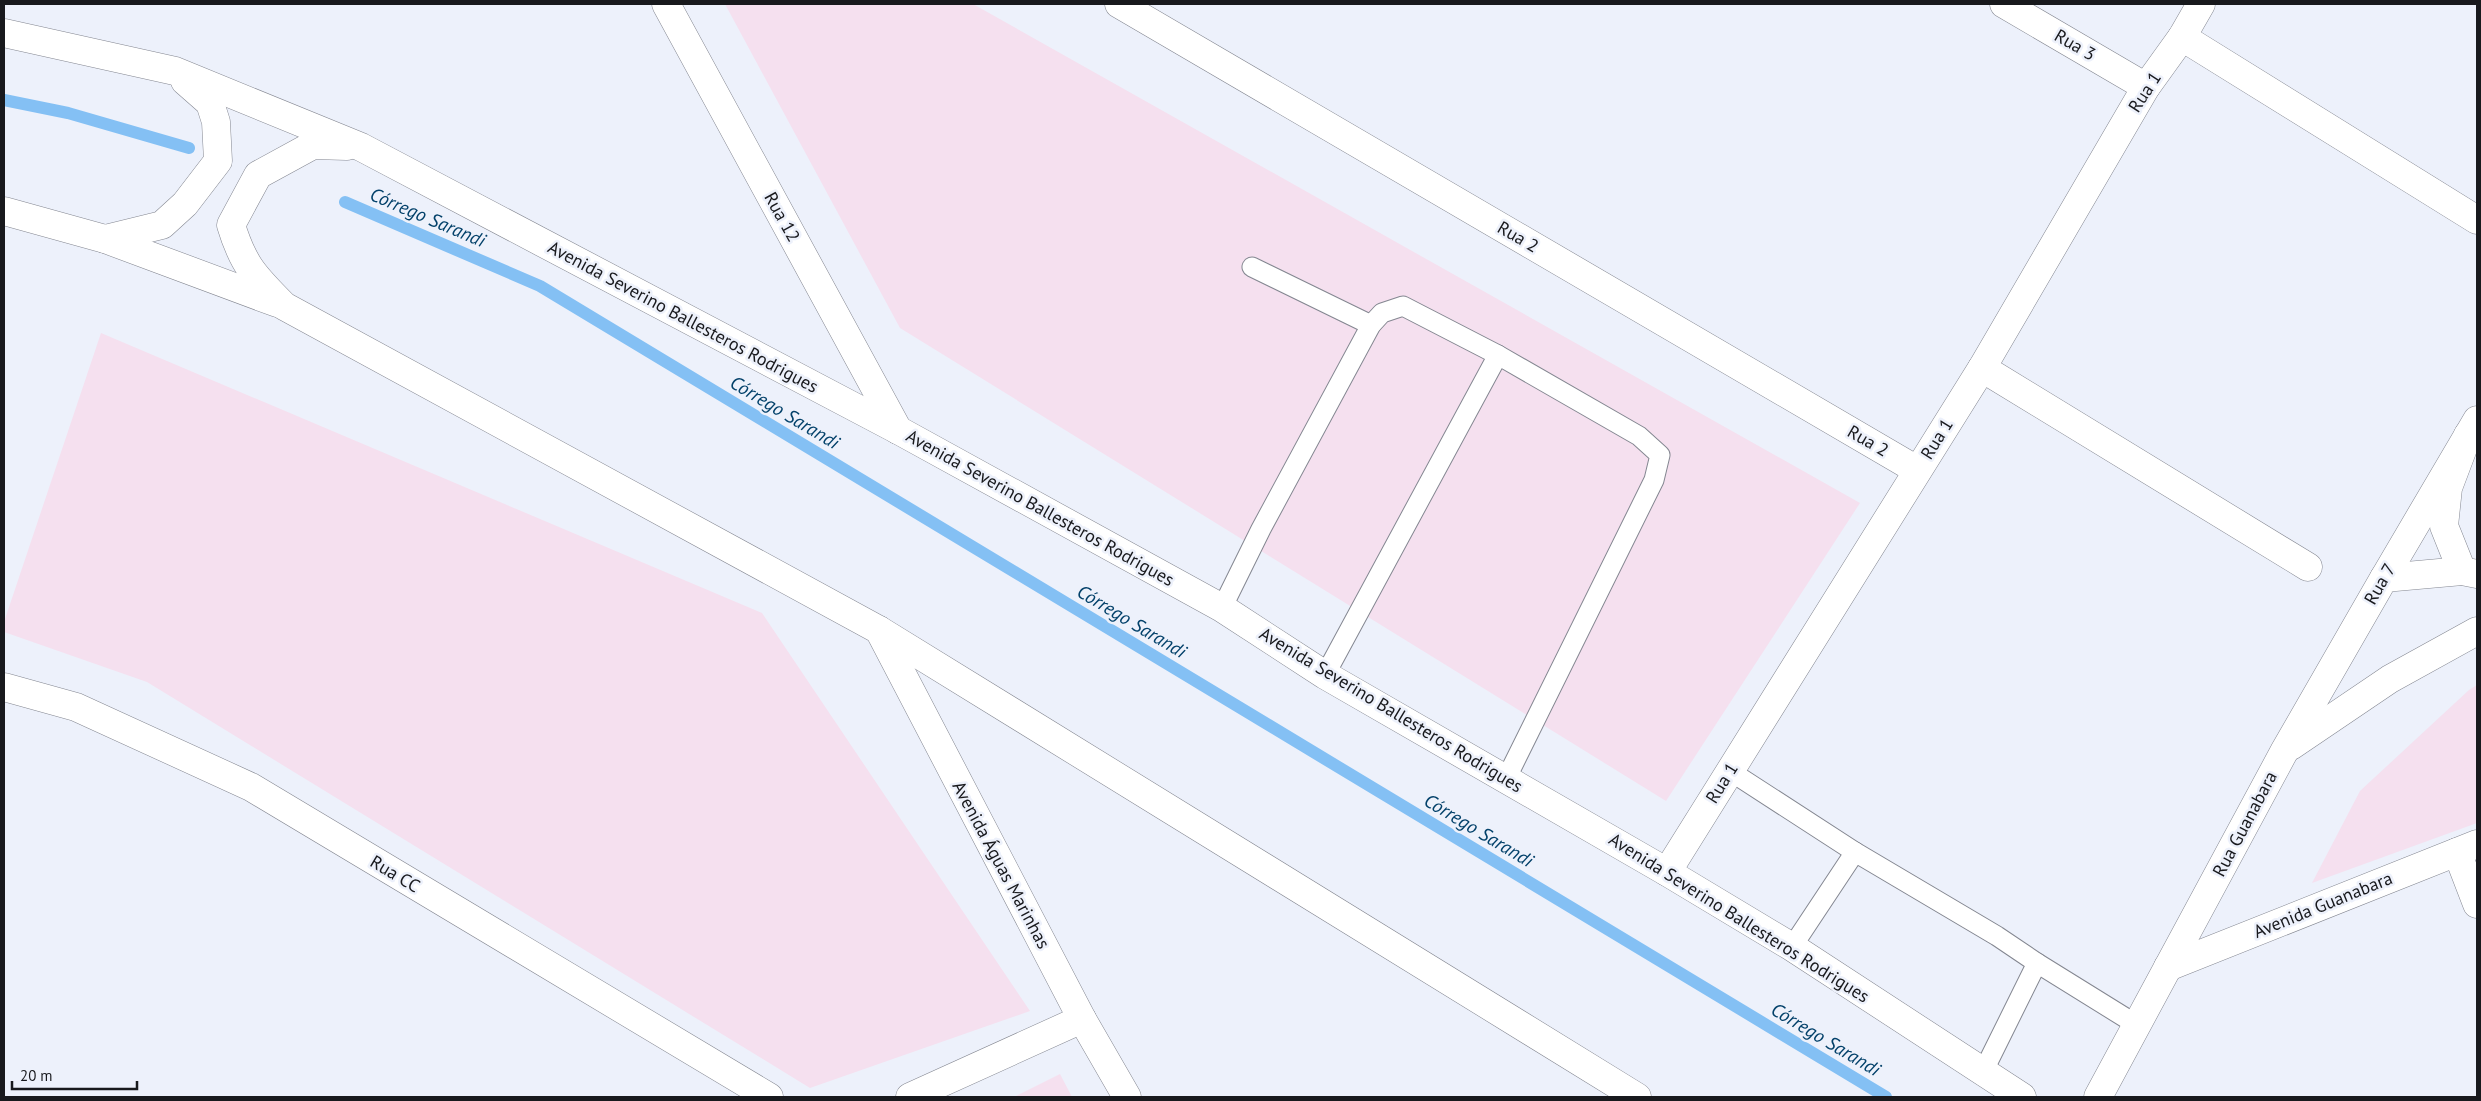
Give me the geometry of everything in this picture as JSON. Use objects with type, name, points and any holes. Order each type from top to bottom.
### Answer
[{"type":"street","name":"Rua 12","points":[[666,4],[898,430]]},
{"type":"street","name":"Rua 2","points":[[1119,4],[1917,470]]},
{"type":"street","name":"Rua 3","points":[[2004,4],[2146,87]]},
{"type":"street","name":"Rua 1","points":[[1667,872],[1982,368],[2146,87],[2182,37],[2201,4]]},
{"type":"street","name":"Avenida Severino Ballesteros Rodrigues","points":[[4,33],[175,72],[360,147],[898,430],[1222,608],[1325,675],[1667,872],[1792,947],[2022,1097]]},
{"type":"street","points":[[2182,37],[2477,220]]},
{"type":"street","points":[[105,239],[162,225],[185,204],[218,161],[216,122],[210,103],[175,72]]},
{"type":"street","points":[[284,306],[257,279],[240,253],[231,225],[258,175],[313,145],[360,147]]},
{"type":"street","points":[[4,211],[105,239],[284,306],[879,630],[1637,1097]]},
{"type":"street","points":[[1982,368],[2308,567]]},
{"type":"street","points":[[2384,578],[2429,572],[2469,572],[2444,526],[2448,488],[2473,427]]},
{"type":"street","name":"Rua 7","points":[[2285,750],[2473,427]]},
{"type":"street","name":"Avenida Águas Marinhas","points":[[879,630],[1082,1019],[1127,1097]]},
{"type":"street","name":"Rua Guanabara","points":[[2098,1097],[2285,750],[2390,679],[2477,631]]},
{"type":"street","name":"Rua CC","points":[[4,687],[76,707],[251,788],[768,1097]]},
{"type":"street","points":[[2467,848],[2477,904]]},
{"type":"street","name":"Avenida Guanabara","points":[[2168,967],[2467,848]]},
{"type":"street","points":[[910,1097],[1082,1019]]},
{"type":"lane","points":[[1252,267],[1371,325]]},
{"type":"lane","points":[[1222,608],[1371,325],[1382,313],[1403,306],[1498,355],[1639,436],[1660,455],[1654,480],[1506,779]]},
{"type":"lane","points":[[1325,675],[1498,355]]},
{"type":"lane","points":[[1730,771],[1855,852],[1988,931],[2137,1025]]},
{"type":"lane","points":[[1792,947],[1855,852]]},
{"type":"lane","points":[[1982,1072],[2037,963]]},
{"type":"shaded area","points":[[725,4],[973,4],[1860,503],[1666,801],[900,328]]},
{"type":"shaded area","points":[[101,333],[762,613],[1030,1011],[810,1088],[147,682],[4,632],[4,622]]},
{"type":"shaded area","points":[[2477,685],[2477,823],[2312,883],[2360,791],[2469,690]]},
{"type":"shaded area","points":[[1060,1074],[1072,1097],[1014,1097]]},
{"type":"waterway","name":"Córrego Sarandi","points":[[4,100],[68,113],[189,148]]},
{"type":"waterway","name":"Córrego Sarandi","points":[[345,202],[540,286],[1886,1097]]}]
